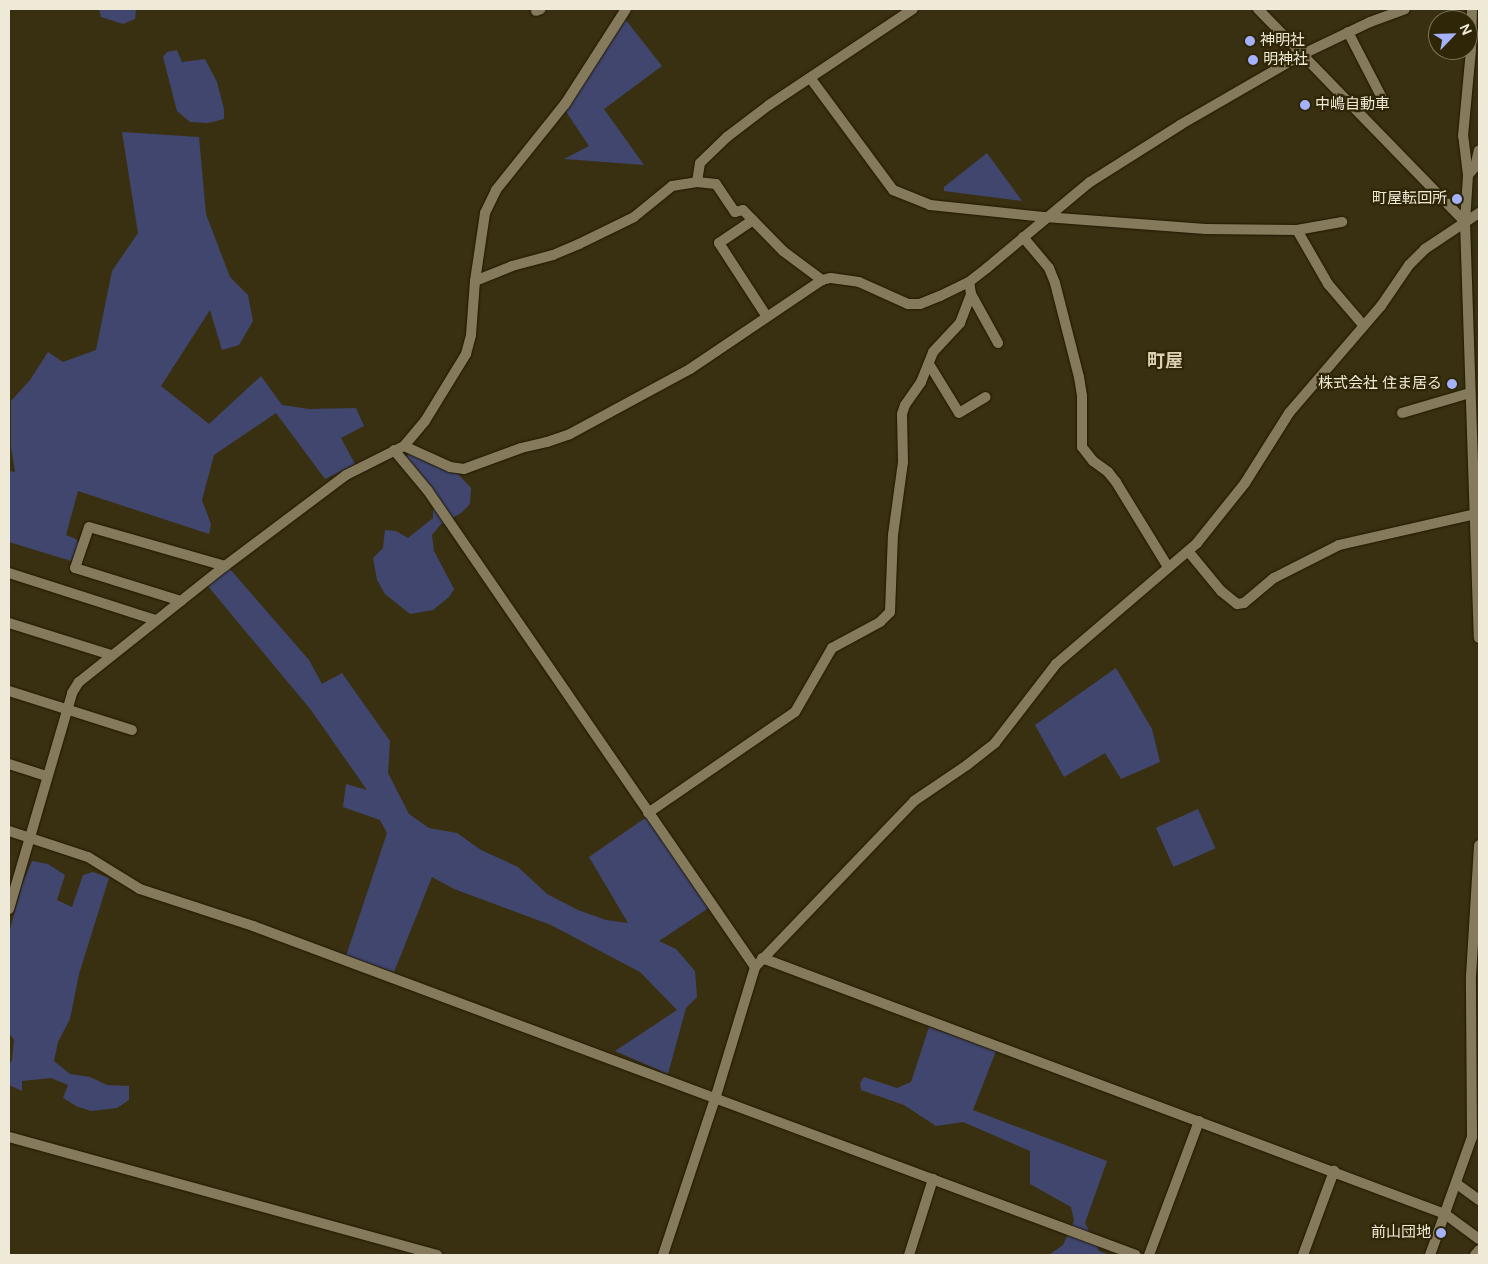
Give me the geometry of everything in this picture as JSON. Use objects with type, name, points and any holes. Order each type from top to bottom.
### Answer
[{"type":"street","points":[[9,910],[47,776],[68,708],[79,682],[224,566],[346,475],[404,446],[425,421],[466,354],[471,335],[475,281],[484,213],[496,190],[565,104],[626,9]]},
{"type":"street","points":[[696,182],[697,166],[707,155],[769,105],[913,9]]},
{"type":"street","points":[[1258,9],[1465,222]]},
{"type":"street","points":[[404,446],[450,467],[464,469],[521,448],[548,442],[570,434],[690,369],[822,280],[840,278],[859,282],[894,299],[908,304],[920,304],[969,282],[1090,182],[1132,155],[1301,55],[1348,32],[1405,9]]},
{"type":"street","points":[[1472,9],[1471,50],[1463,136],[1468,175],[1465,222],[1470,393],[1476,484],[1479,638]]},
{"type":"street","points":[[1348,32],[1382,98]]},
{"type":"street","points":[[810,78],[893,190],[930,205],[1046,217],[1206,229],[1297,230],[1342,222]]},
{"type":"street","points":[[1468,175],[1475,168],[1479,150]]},
{"type":"street","points":[[475,281],[500,270],[553,255],[579,244],[634,217],[672,186],[696,182],[716,184],[735,212],[743,210],[784,251],[822,280]]},
{"type":"street","points":[[662,1255],[715,1099],[755,967],[762,958],[914,801],[967,765],[995,743],[1046,675],[1188,551],[1245,483],[1289,413],[1364,326],[1417,256],[1479,213]]},
{"type":"street","points":[[753,220],[719,243],[767,317]]},
{"type":"street","points":[[1297,230],[1328,284],[1364,326]]},
{"type":"street","points":[[1023,237],[1049,268],[1055,283],[1079,377],[1082,396],[1082,447],[1093,462],[1108,472],[1116,482],[1168,567]]},
{"type":"street","points":[[969,282],[971,294],[998,343]]},
{"type":"street","points":[[648,813],[794,712],[832,648],[880,622],[890,612],[893,535],[902,482],[902,414],[930,364],[933,352],[960,323],[971,294]]},
{"type":"street","points":[[930,364],[959,413],[986,397]]},
{"type":"street","points":[[1402,413],[1470,393]]},
{"type":"street","points":[[394,450],[428,491],[755,967]]},
{"type":"street","points":[[1188,551],[1221,592],[1237,604],[1244,603],[1274,578],[1339,545],[1477,514]]},
{"type":"street","points":[[181,601],[75,568],[89,527],[224,566]]},
{"type":"street","points":[[9,573],[155,620]]},
{"type":"street","points":[[9,624],[111,655]]},
{"type":"street","points":[[9,691],[68,708],[132,730]]},
{"type":"street","points":[[9,764],[47,776]]},
{"type":"street","points":[[9,831],[88,857],[140,889],[253,926],[617,1060],[715,1099],[1136,1255]]},
{"type":"street","points":[[1430,1255],[1476,1135],[1471,976],[1479,845]]},
{"type":"street","points":[[762,958],[1199,1120],[1445,1214],[1479,1239]]},
{"type":"street","points":[[1150,1255],[1199,1120]]},
{"type":"street","points":[[9,1137],[437,1255]]},
{"type":"street","points":[[1303,1255],[1334,1171]]},
{"type":"street","points":[[909,1255],[933,1179]]},
{"type":"street","points":[[1456,1184],[1479,1200]]},
{"type":"street","points":[[1475,1255],[1479,1250]]},
{"type":"shaded area","points":[[99,9],[136,9],[135,19],[123,24],[101,17]]},
{"type":"shaded area","points":[[625,19],[662,66],[604,109],[644,165],[564,159],[589,146],[565,110]]},
{"type":"shaded area","points":[[177,50],[182,62],[205,59],[217,82],[224,109],[224,119],[208,123],[190,122],[177,111],[163,57],[167,52]]},
{"type":"shaded area","points":[[122,132],[199,137],[206,214],[230,277],[248,295],[253,321],[239,345],[222,350],[210,310],[161,386],[209,424],[261,376],[282,405],[309,409],[356,408],[364,426],[341,438],[355,464],[325,479],[276,413],[214,455],[202,500],[211,524],[209,534],[78,491],[66,535],[76,539],[79,544],[71,561],[9,542],[9,471],[15,472],[11,446],[11,401],[30,380],[48,352],[63,362],[96,350],[112,271],[138,233]]},
{"type":"shaded area","points":[[987,153],[1022,201],[944,191],[944,187]]},
{"type":"shaded area","points":[[409,453],[457,473],[471,488],[470,504],[461,513],[441,524],[432,535],[434,551],[454,589],[449,597],[433,610],[410,614],[385,594],[377,580],[373,558],[383,548],[385,530],[396,531],[408,538],[433,518],[433,510],[439,499],[406,458]]},
{"type":"shaded area","points":[[229,568],[309,660],[322,684],[342,673],[390,741],[388,773],[409,814],[429,828],[457,833],[481,850],[518,867],[547,894],[578,910],[606,920],[628,923],[589,857],[648,816],[710,907],[659,941],[676,949],[695,971],[697,997],[686,1008],[668,1074],[615,1051],[677,1010],[640,972],[551,925],[454,889],[432,877],[394,972],[346,956],[387,833],[380,820],[343,807],[346,784],[367,790],[311,710],[207,585]]},
{"type":"shaded area","points":[[1116,668],[1152,729],[1160,762],[1121,779],[1105,753],[1064,777],[1035,725]]},
{"type":"shaded area","points":[[1198,809],[1215,848],[1173,867],[1156,828]]},
{"type":"shaded area","points":[[32,861],[48,864],[65,875],[57,900],[72,907],[83,875],[93,872],[109,878],[79,974],[70,1019],[58,1042],[54,1061],[70,1074],[90,1077],[107,1085],[129,1086],[129,1100],[117,1108],[91,1111],[76,1106],[63,1098],[68,1085],[51,1078],[22,1081],[22,1091],[9,1085],[9,1065],[12,1060],[14,1040],[9,1033],[9,933],[22,885]]},
{"type":"shaded area","points":[[929,1027],[996,1051],[973,1110],[1107,1161],[1085,1223],[1099,1251],[1109,1255],[1049,1255],[1063,1245],[1074,1221],[1071,1207],[1030,1184],[1030,1151],[963,1122],[936,1126],[904,1105],[861,1090],[860,1083],[864,1077],[897,1088],[911,1082]]},
{"type":"place","name":"神明社","points":[[1250,41]]},
{"type":"place","name":"明神社","points":[[1253,60]]},
{"type":"place","name":"中嶋自動車","points":[[1305,105]]},
{"type":"place","name":"町屋転回所","points":[[1457,199]]},
{"type":"place","name":"株式会社 住ま居る","points":[[1452,384]]},
{"type":"place","name":"前山団地","points":[[1441,1233]]},
{"type":"district","name":"町屋","points":[[1165,361]]}]
